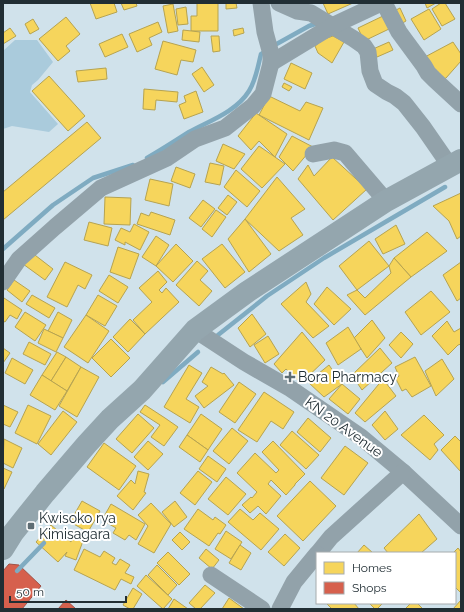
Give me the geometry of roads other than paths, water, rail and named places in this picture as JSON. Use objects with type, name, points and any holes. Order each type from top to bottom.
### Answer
[{"type":"main road","points":[[3,549],[13,533],[44,493],[110,419],[142,390],[194,330],[246,292],[386,201],[455,163]]},
{"type":"street","points":[[3,282],[19,259],[54,227],[101,188],[167,158],[195,139],[225,128],[252,106],[263,94],[271,58],[265,32],[261,3]]},
{"type":"street","points":[[279,3],[297,11],[311,13],[364,46],[368,52],[370,71],[375,84],[404,103],[455,163]]},
{"type":"street","points":[[271,58],[330,24],[382,3],[399,32],[428,73],[461,104]]},
{"type":"street","points":[[313,154],[334,150],[345,153],[386,201]]},
{"type":"street","name":"KN 20 Avenue","points":[[194,330],[244,362],[291,389],[361,437],[403,472],[461,526]]},
{"type":"street","points":[[318,552],[331,537],[403,472]]},
{"type":"street","points":[[280,609],[294,582],[316,554]]},
{"type":"street","points":[[212,575],[262,609]]},
{"type":"waterway","points":[[273,46],[309,26],[318,23]]},
{"type":"waterway","points":[[147,158],[237,105],[249,91],[261,54],[267,50]]},
{"type":"waterway","points":[[3,249],[53,205],[93,178],[133,165]]},
{"type":"waterway","points":[[218,335],[267,296],[324,258],[445,187]]},
{"type":"waterway","points":[[163,382],[198,352]]},
{"type":"waterway","points":[[17,571],[44,543]]},
{"type":"place","name":"Bora Pharmacy","points":[[290,377]]},
{"type":"place","name":"Kwisoko rya Kimisagara","points":[[31,526]]}]
